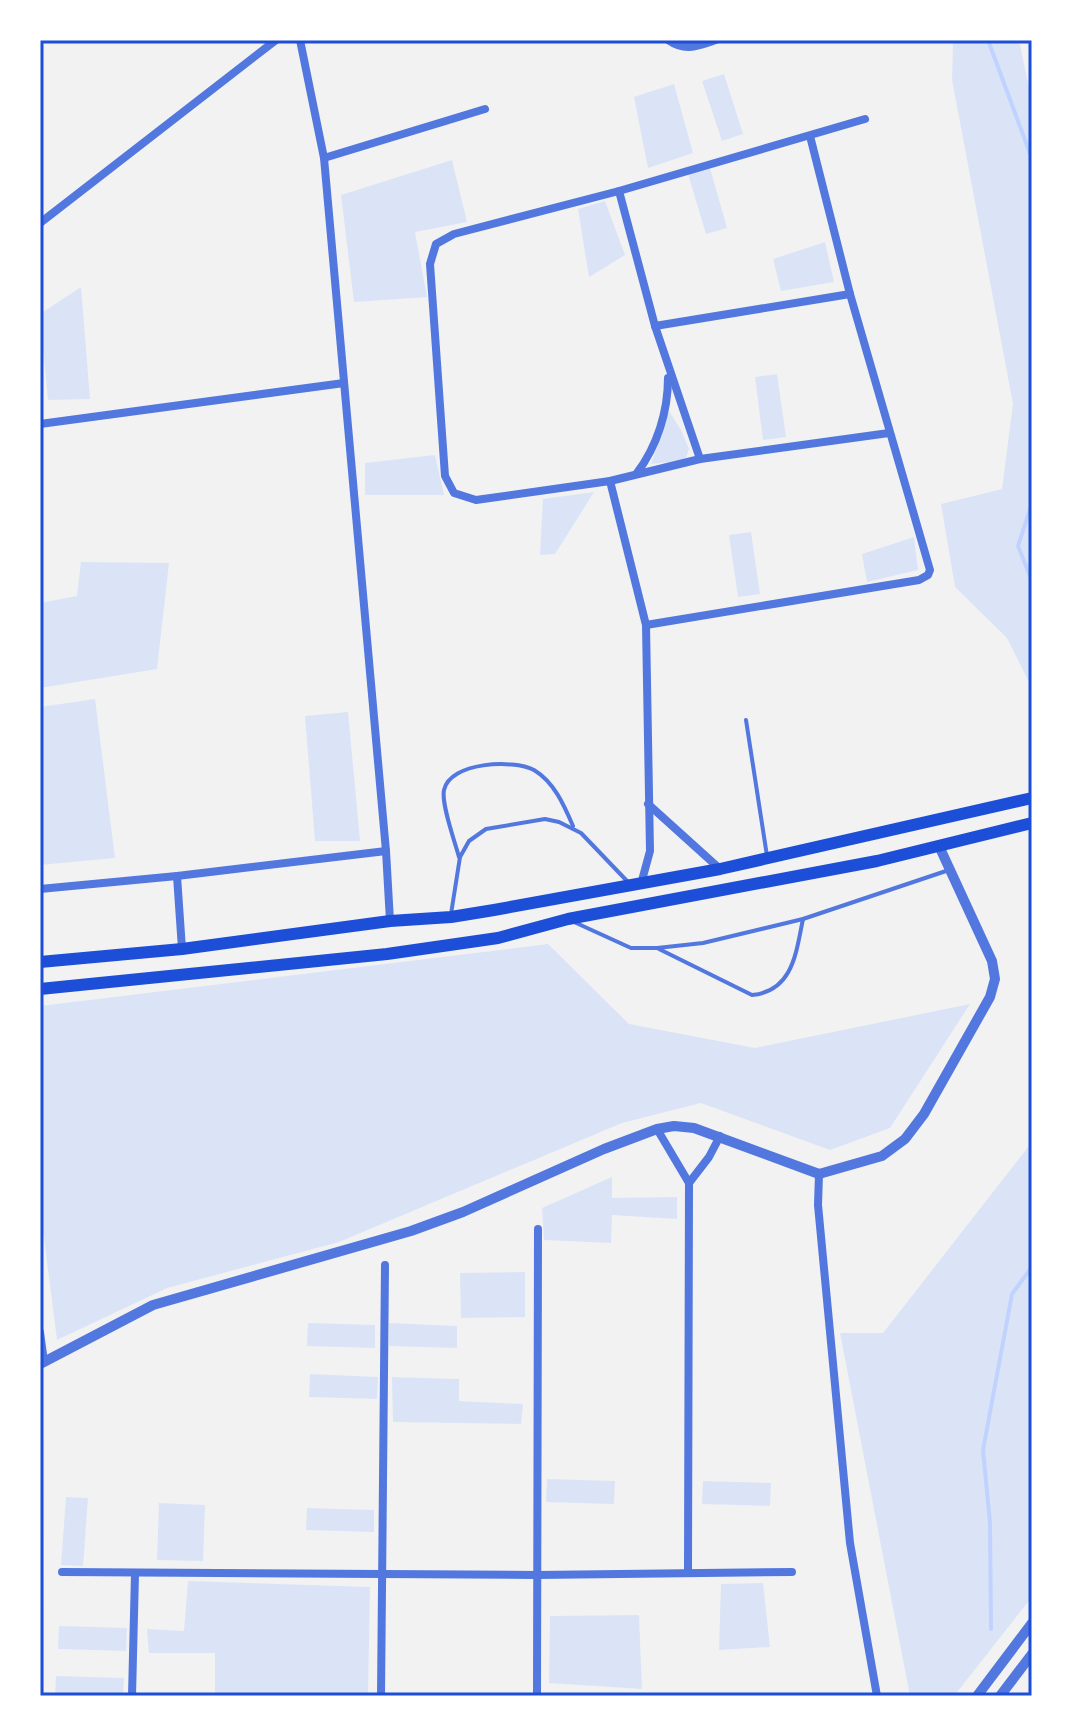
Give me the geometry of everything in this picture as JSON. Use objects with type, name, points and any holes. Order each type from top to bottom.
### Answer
[{"type":"highway","points":[[40,962],[182,949],[390,921],[451,917],[720,869],[1032,798]]},
{"type":"highway","points":[[40,989],[387,954],[498,938],[568,919],[877,861],[1032,823]]},
{"type":"street","points":[[41,220],[276,40]]},
{"type":"street","points":[[300,40],[324,158],[390,921]]},
{"type":"street","points":[[668,40],[683,48],[691,48],[716,40]]},
{"type":"street","points":[[324,158],[485,109]]},
{"type":"street","points":[[865,119],[619,191],[454,234],[436,244],[430,264],[444,461],[449,486],[454,493],[476,500],[610,481],[700,459],[889,433]]},
{"type":"street","points":[[646,625],[919,580],[928,575],[930,565],[850,294],[810,136]]},
{"type":"street","points":[[619,191],[655,326],[700,459]]},
{"type":"street","points":[[655,326],[850,294]]},
{"type":"street","points":[[637,473],[649,454],[662,422],[668,396],[668,369]]},
{"type":"street","points":[[40,424],[344,383]]},
{"type":"street","points":[[610,481],[646,625],[650,851],[636,885]]},
{"type":"street","points":[[648,804],[720,869]]},
{"type":"street","points":[[40,1332],[42,1363],[153,1305],[411,1231],[657,1129],[674,1126],[694,1128],[819,1174],[882,1156],[905,1139],[924,1114],[990,997],[995,979],[992,961],[939,846]]},
{"type":"street","points":[[40,889],[386,851]]},
{"type":"street","points":[[177,876],[182,949]]},
{"type":"street","points":[[657,1129],[689,1183],[688,1571]]},
{"type":"street","points":[[689,1183],[720,1136]]},
{"type":"street","points":[[819,1174],[818,1205],[850,1543],[877,1696]]},
{"type":"street","points":[[537,1696],[538,1229]]},
{"type":"street","points":[[381,1696],[385,1265]]},
{"type":"street","points":[[62,1572],[537,1575],[792,1572]]},
{"type":"street","points":[[132,1696],[135,1574]]},
{"type":"street","points":[[977,1696],[1032,1623]]},
{"type":"street","points":[[1000,1696],[1032,1654]]},
{"type":"lane","points":[[746,720],[767,859]]},
{"type":"lane","points":[[460,857],[443,795],[449,779],[466,770],[497,763],[523,766],[547,781],[561,798],[574,828],[636,885]]},
{"type":"lane","points":[[451,917],[460,857],[469,841],[486,829],[545,819],[574,828]]},
{"type":"lane","points":[[568,919],[631,948],[703,943],[803,919],[949,870]]},
{"type":"lane","points":[[657,948],[752,995],[766,994],[782,984],[795,958],[803,919]]},
{"type":"shaded area","points":[[953,40],[1019,40],[1032,102],[1032,688],[1007,638],[955,587],[941,504],[1002,489],[1013,404],[952,80]]},
{"type":"shaded area","points":[[724,74],[743,134],[722,141],[702,81]]},
{"type":"shaded area","points":[[674,84],[693,153],[648,168],[634,97]]},
{"type":"shaded area","points":[[452,160],[467,222],[415,232],[427,297],[354,302],[341,195]]},
{"type":"shaded area","points":[[710,168],[727,228],[706,234],[688,174]]},
{"type":"shaded area","points":[[605,201],[625,255],[589,277],[578,209]]},
{"type":"shaded area","points":[[825,242],[834,282],[781,291],[773,259]]},
{"type":"shaded area","points":[[81,287],[90,399],[48,400],[40,314]]},
{"type":"shaded area","points":[[777,374],[786,437],[763,440],[755,377]]},
{"type":"shaded area","points":[[669,411],[689,449],[686,458],[651,464]]},
{"type":"shaded area","points":[[435,455],[444,495],[365,495],[365,463]]},
{"type":"shaded area","points":[[594,492],[555,554],[540,555],[543,499]]},
{"type":"shaded area","points":[[751,532],[760,594],[738,597],[729,535]]},
{"type":"shaded area","points":[[914,537],[918,570],[867,582],[862,554]]},
{"type":"shaded area","points":[[81,562],[169,563],[157,669],[40,688],[40,603],[77,596]]},
{"type":"shaded area","points":[[95,699],[115,858],[40,865],[40,707]]},
{"type":"shaded area","points":[[348,712],[360,841],[315,841],[305,716]]},
{"type":"shaded area","points":[[548,944],[629,1024],[755,1048],[970,1004],[890,1128],[830,1150],[701,1103],[622,1123],[339,1242],[167,1288],[57,1340],[40,1206],[40,1006]]},
{"type":"shaded area","points":[[1032,1142],[1032,1597],[954,1696],[910,1696],[840,1333],[883,1333]]},
{"type":"shaded area","points":[[612,1177],[612,1198],[677,1197],[677,1219],[612,1215],[611,1243],[544,1240],[542,1208]]},
{"type":"shaded area","points":[[525,1272],[525,1317],[461,1318],[460,1273]]},
{"type":"shaded area","points":[[308,1323],[375,1325],[375,1348],[307,1346]]},
{"type":"shaded area","points":[[389,1323],[457,1326],[457,1348],[389,1346]]},
{"type":"shaded area","points":[[310,1374],[378,1377],[377,1399],[309,1397]]},
{"type":"shaded area","points":[[392,1377],[459,1379],[459,1401],[523,1404],[521,1424],[393,1422]]},
{"type":"shaded area","points":[[43,1391],[44,1696],[40,1696],[40,1392]]},
{"type":"shaded area","points":[[547,1479],[615,1481],[614,1504],[546,1502]]},
{"type":"shaded area","points":[[703,1481],[771,1483],[770,1506],[702,1504]]},
{"type":"shaded area","points":[[66,1497],[88,1498],[83,1566],[61,1565]]},
{"type":"shaded area","points":[[159,1503],[205,1505],[203,1561],[157,1560]]},
{"type":"shaded area","points":[[307,1508],[374,1510],[374,1532],[306,1530]]},
{"type":"shaded area","points":[[188,1581],[370,1587],[368,1696],[215,1696],[215,1653],[149,1653],[147,1629],[184,1631]]},
{"type":"shaded area","points":[[763,1583],[770,1647],[719,1650],[721,1584]]},
{"type":"shaded area","points":[[639,1615],[642,1689],[549,1683],[550,1616]]},
{"type":"shaded area","points":[[59,1626],[127,1628],[126,1651],[58,1649]]},
{"type":"shaded area","points":[[56,1676],[124,1678],[123,1696],[55,1696]]},
{"type":"waterway","points":[[988,40],[1032,159]]},
{"type":"waterway","points":[[1032,503],[1018,546],[1032,581]]},
{"type":"waterway","points":[[991,1629],[990,1523],[983,1450],[1012,1294],[1032,1267]]}]
